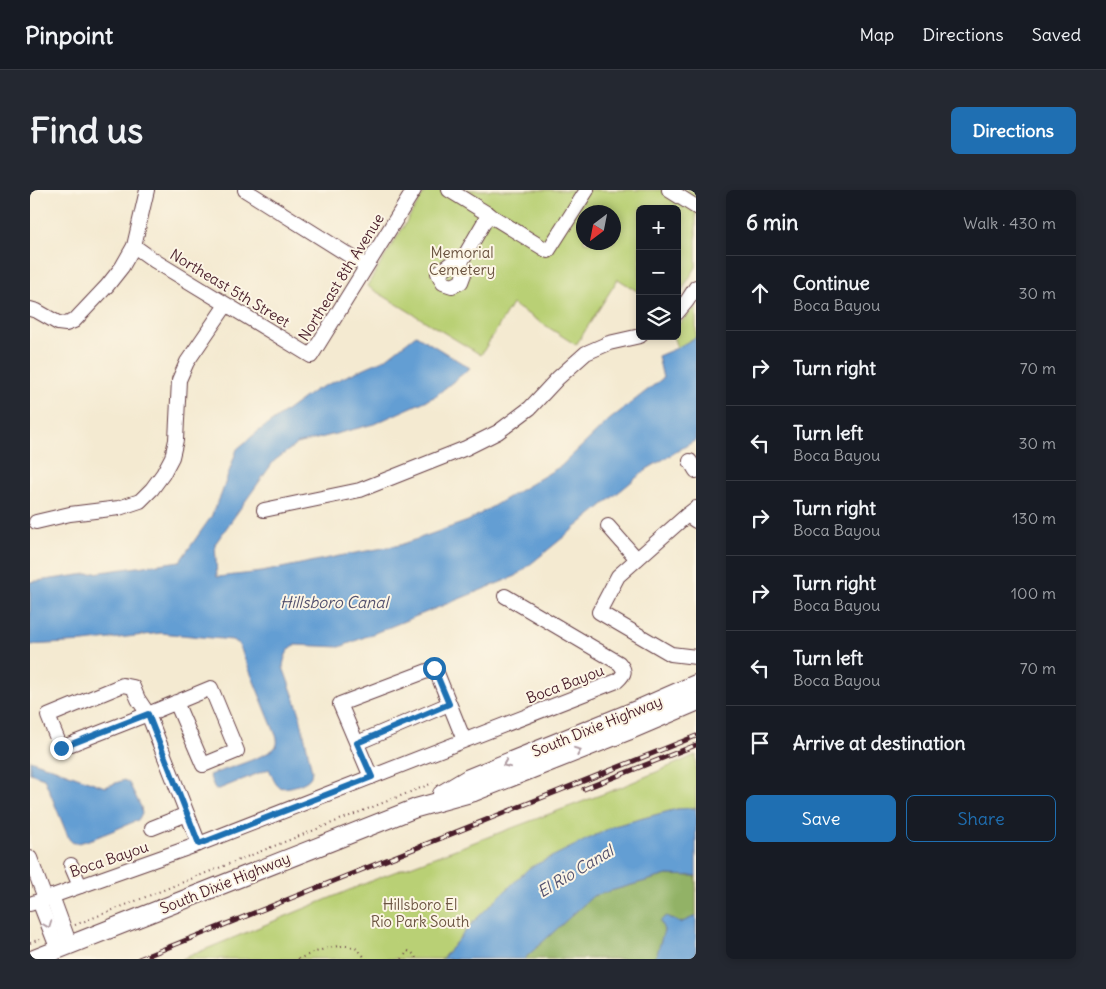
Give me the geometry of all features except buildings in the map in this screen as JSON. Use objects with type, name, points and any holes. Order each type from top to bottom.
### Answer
[{"type":"main road","name":"South Dixie Highway","points":[[416,808],[469,778],[696,684]]},
{"type":"main road","name":"South Dixie Highway","points":[[34,959],[61,940],[416,808],[474,792],[696,702]]},
{"type":"street","points":[[30,309],[58,323],[66,324],[74,321],[107,286],[122,267],[134,246],[147,190]]},
{"type":"street","points":[[245,190],[366,266]]},
{"type":"street","name":"Northeast 8th Avenue","points":[[311,356],[414,190]]},
{"type":"street","points":[[455,191],[548,251],[587,190]]},
{"type":"street","points":[[669,190],[696,207]]},
{"type":"street","points":[[461,262],[489,214]]},
{"type":"street","name":"Northeast 5th Street","points":[[134,246],[155,261],[311,356]]},
{"type":"street","points":[[681,308],[696,287]]},
{"type":"street","points":[[36,522],[70,514],[119,508],[140,502],[152,489],[172,457],[176,440],[180,380],[187,362],[226,305]]},
{"type":"street","points":[[264,510],[360,490],[466,448],[498,432],[530,408],[558,378],[586,353],[609,343],[636,337]]},
{"type":"street","points":[[693,515],[618,576],[599,612],[670,654],[696,657]]},
{"type":"street","points":[[608,526],[637,560]]},
{"type":"street","name":"Boca Bayou","points":[[42,900],[199,844],[617,681],[622,676],[624,672],[623,667],[619,663],[505,596]]},
{"type":"street","points":[[372,777],[340,704],[434,668],[464,740]]},
{"type":"street","points":[[176,702],[203,765],[237,751],[211,688],[176,702],[148,714],[61,748],[48,716],[123,684],[133,687],[148,714],[199,844]]},
{"type":"street","points":[[357,743],[449,704]]},
{"type":"street","points":[[152,828],[187,814]]},
{"type":"street","points":[[30,858],[42,900],[61,940]]},
{"type":"street","points":[[70,865],[80,886]]},
{"type":"path","points":[[30,943],[61,940],[435,782]]},
{"type":"path","points":[[298,959],[320,950],[341,947],[356,948],[366,959]]},
{"type":"path","points":[[402,959],[408,951],[416,959]]},
{"type":"green space","name":"Memorial Cemetery","points":[[426,190],[696,190],[696,267],[681,291],[681,205],[636,205],[636,290],[618,279],[576,345],[512,304],[481,355],[367,286]]},
{"type":"green space","points":[[696,306],[696,337],[677,348],[674,340],[681,340],[681,322]]},
{"type":"green space","name":"Hillsboro El Rio Park South","points":[[696,755],[696,808],[677,809],[614,826],[474,921],[442,959],[182,959],[381,877],[619,788]]},
{"type":"green space","points":[[667,875],[696,876],[696,916],[680,923],[666,916],[661,945],[653,959],[524,959],[593,896]]},
{"type":"water","name":"Hillsboro Canal","points":[[416,335],[470,368],[434,397],[374,424],[297,444],[274,461],[215,544],[217,577],[262,572],[400,545],[468,521],[561,466],[609,420],[663,378],[658,356],[696,337],[696,440],[647,469],[516,576],[340,647],[295,645],[292,647],[286,654],[283,667],[299,711],[312,771],[311,777],[299,785],[282,788],[276,783],[269,769],[215,789],[209,775],[266,754],[277,745],[277,738],[238,643],[232,640],[161,633],[84,642],[30,645],[30,582],[180,561],[211,517],[237,449],[315,390],[385,359]]},
{"type":"water","points":[[30,760],[105,787],[124,780],[129,783],[141,807],[142,814],[138,820],[88,840],[73,843],[69,839],[44,778],[30,773]]},
{"type":"water","name":"El Rio Canal","points":[[696,808],[696,876],[667,875],[593,896],[524,959],[442,959],[474,921],[529,868],[614,826],[677,809]]},
{"type":"water","points":[[666,916],[680,923],[696,916],[696,959],[653,959],[657,954],[664,930],[660,921]]},
{"type":"railway","points":[[139,959],[696,736]]},
{"type":"railway","points":[[584,789],[696,745]]},
{"type":"route","points":[[61,748],[148,714],[199,844],[372,777],[357,743],[449,704],[434,668]]}]
